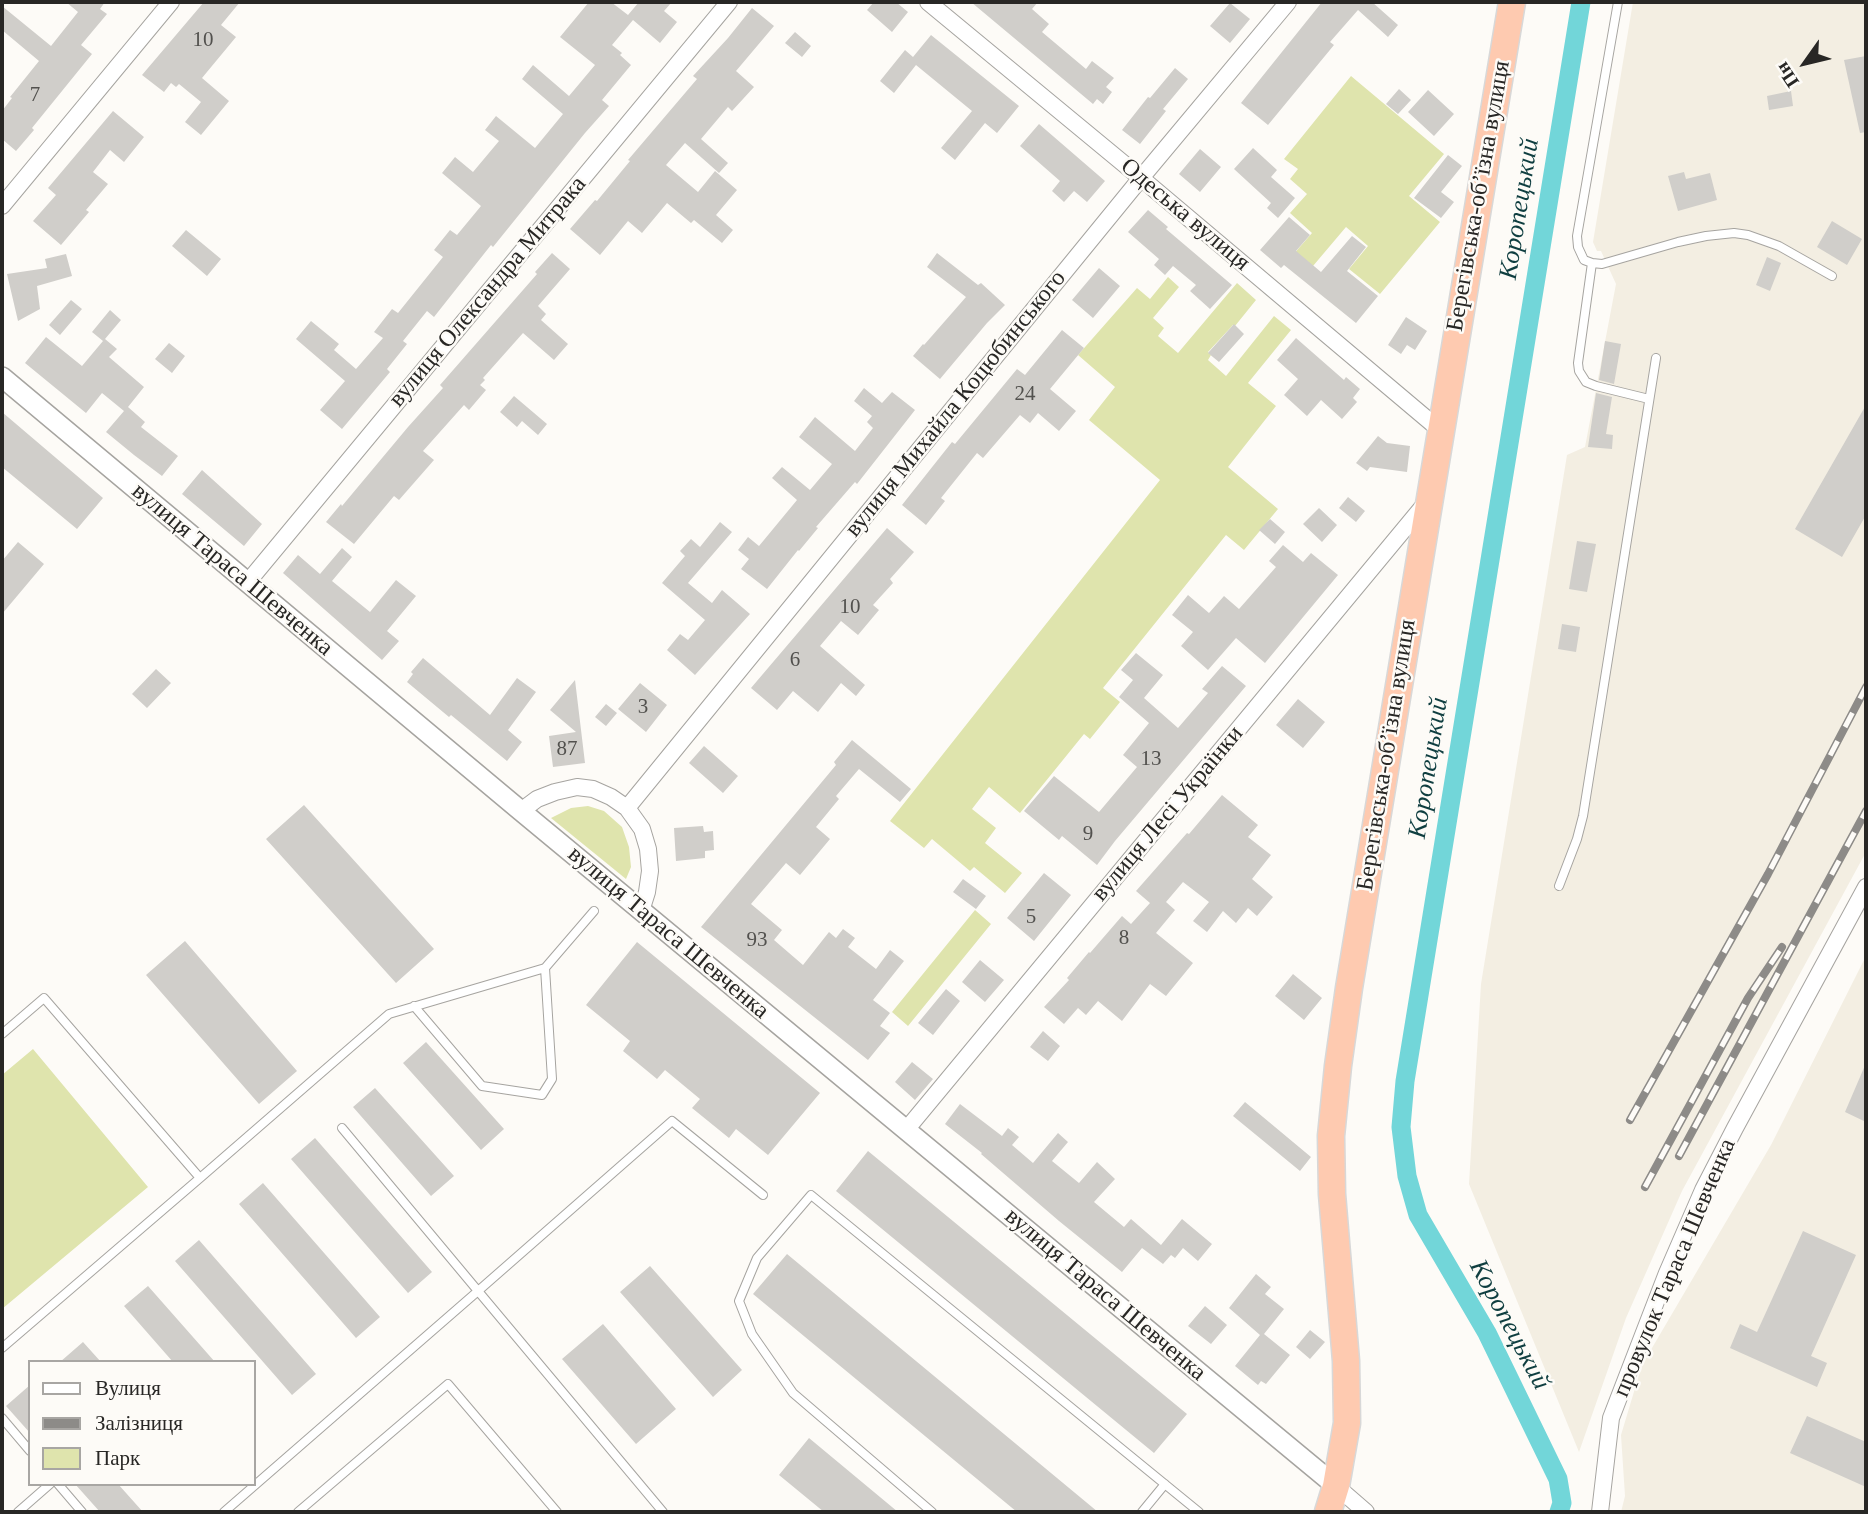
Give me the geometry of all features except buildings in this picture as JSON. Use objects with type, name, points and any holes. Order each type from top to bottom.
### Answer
[{"type":"highway","name":"Берегівська-обʼїзна вулиця","points":[[1328,1512],[1336,1486],[1347,1423],[1346,1361],[1332,1194],[1331,1136],[1338,1066],[1512,2]]},
{"type":"street","points":[[2,206],[171,2]]},
{"type":"street","name":"вулиця Олександра Митрака","points":[[247,583],[729,2]]},
{"type":"street","name":"Одеська вулиця","points":[[928,2],[1440,430]]},
{"type":"street","name":"вулиця Михайла Коцюбинського","points":[[627,808],[1288,2]]},
{"type":"street","name":"вулиця Тараса Шевченка","points":[[2,377],[641,911],[1336,1486]]},
{"type":"street","name":"вулиця Лесі Українки","points":[[906,1130],[1431,498]]},
{"type":"street","points":[[521,811],[537,799],[577,788],[593,789],[627,808],[642,829],[648,849],[650,871],[641,911]]},
{"type":"street","name":"провулок Тараса Шевченка","points":[[1600,1512],[1611,1418],[1667,1273],[1728,1140],[1866,887]]},
{"type":"street","points":[[1336,1486],[1366,1512]]},
{"type":"lane","points":[[1618,2],[1577,236],[1584,260],[1602,264],[1688,240],[1734,233],[1779,246],[1832,276]]},
{"type":"lane","points":[[1592,263],[1579,371],[1586,382],[1595,386],[1649,399]]},
{"type":"lane","points":[[1559,886],[1583,816],[1656,358]]},
{"type":"lane","points":[[2,1348],[389,1014],[545,968],[594,911]]},
{"type":"lane","points":[[414,1006],[482,1086],[542,1095],[552,1079],[545,968]]},
{"type":"lane","points":[[2,1034],[44,998],[200,1178]]},
{"type":"lane","points":[[256,1485],[672,1121],[763,1195]]},
{"type":"lane","points":[[342,1128],[663,1512]]},
{"type":"lane","points":[[932,1512],[793,1393],[752,1334],[739,1301],[757,1258],[811,1195],[1199,1512]]},
{"type":"lane","points":[[298,1512],[448,1384],[557,1512]]},
{"type":"lane","points":[[2,1418],[28,1449]]},
{"type":"lane","points":[[1142,1512],[1165,1484]]},
{"type":"lane","points":[[18,1512],[48,1486]]},
{"type":"lane","points":[[60,1486],[82,1512]]},
{"type":"lane","points":[[225,1512],[255,1486]]},
{"type":"shaded area","points":[[1633,2],[1866,2],[1866,852],[1682,1191],[1626,1318],[1579,1452],[1469,1184],[1481,984],[1567,455],[1585,447],[1616,284],[1601,251],[1597,251],[1593,242]]},
{"type":"shaded area","points":[[1866,956],[1866,1512],[1621,1512],[1625,1496],[1621,1435],[1642,1365],[1771,1145]]},
{"type":"green space","points":[[1351,76],[1444,154],[1409,196],[1440,222],[1380,294],[1349,269],[1368,246],[1346,227],[1302,279],[1285,264],[1312,233],[1290,213],[1307,194],[1290,179],[1298,169],[1284,159]]},
{"type":"green space","points":[[1168,277],[1179,287],[1153,318],[1164,328],[1158,336],[1178,353],[1237,283],[1256,300],[1235,326],[1233,325],[1208,352],[1211,355],[1208,360],[1226,376],[1274,316],[1291,330],[1248,383],[1276,406],[1228,467],[1278,509],[1244,550],[1226,535],[1103,688],[1120,702],[1090,739],[1084,734],[1020,813],[989,787],[972,809],[996,828],[985,843],[1022,873],[1005,893],[974,867],[970,871],[932,839],[924,848],[890,821],[1160,480],[1089,420],[1115,387],[1078,355],[1137,288],[1150,299]]},
{"type":"green space","points":[[588,806],[604,811],[622,827],[629,847],[631,867],[626,879],[551,818],[571,808]]},
{"type":"green space","points":[[975,910],[991,924],[908,1026],[892,1012]]},
{"type":"green space","points":[[33,1049],[148,1187],[2,1309],[2,1075]]},
{"type":"waterway","name":"Коропецький","points":[[1559,1512],[1562,1503],[1558,1479],[1487,1333],[1418,1215],[1407,1176],[1401,1127],[1405,1081],[1581,2]]},
{"type":"railway","points":[[1630,1120],[1768,874],[1866,687]]},
{"type":"railway","points":[[1679,1156],[1866,811]]},
{"type":"railway","points":[[1645,1187],[1748,998],[1782,947]]}]
